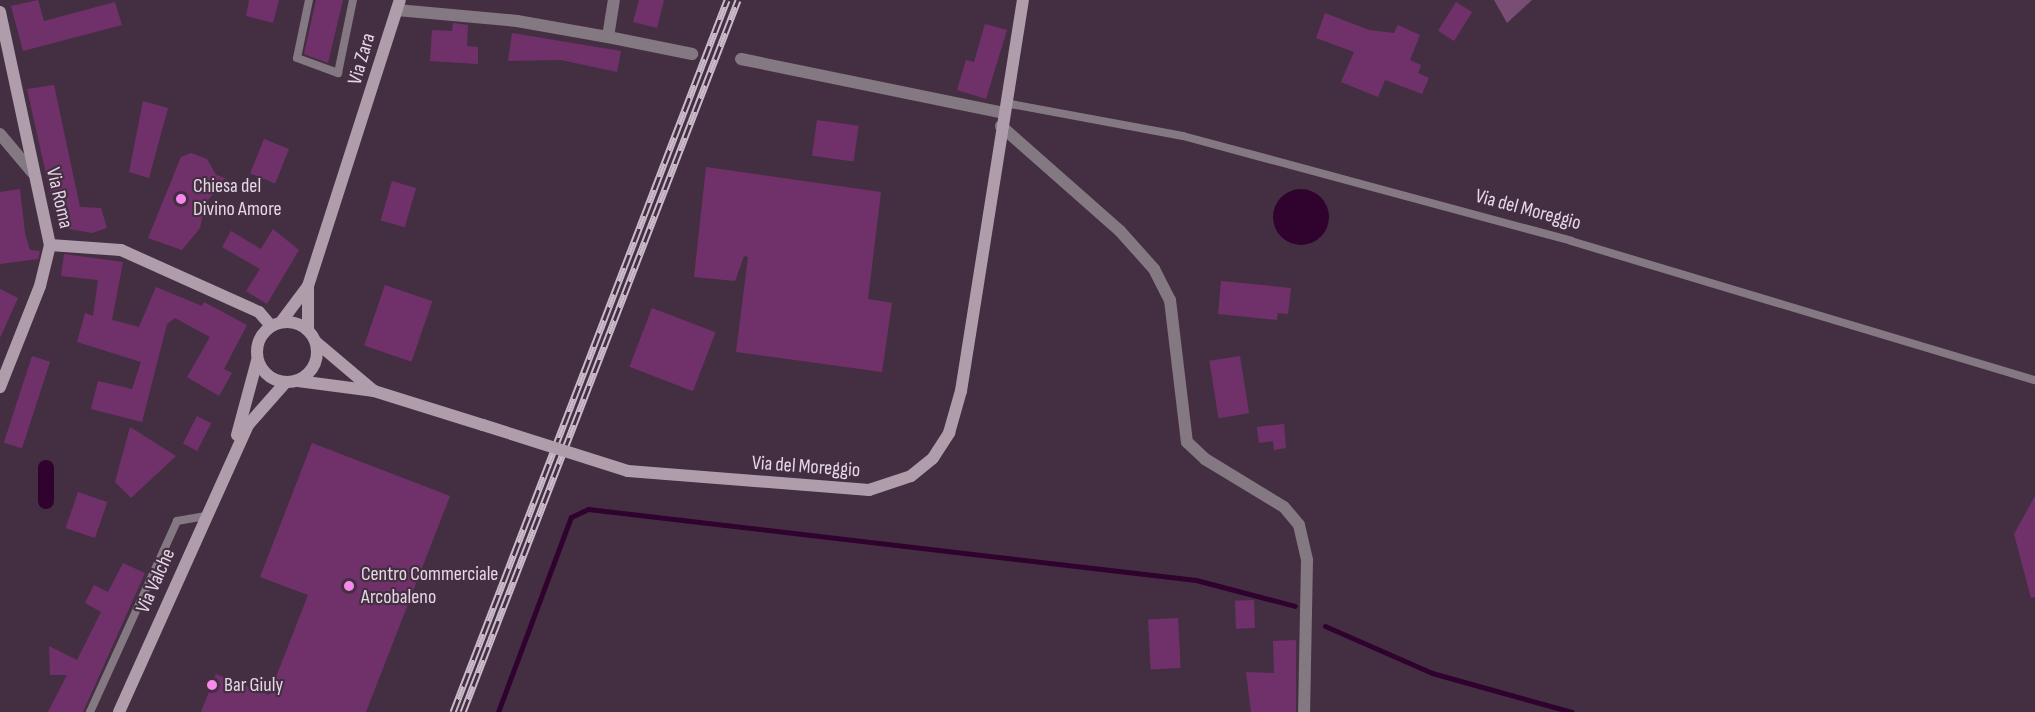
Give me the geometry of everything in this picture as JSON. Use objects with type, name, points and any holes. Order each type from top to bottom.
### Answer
[{"type":"main road","points":[[1003,114],[1023,0]]},
{"type":"main road","name":"Via Zara","points":[[308,330],[308,286],[398,5]]},
{"type":"main road","name":"Via Roma","points":[[0,12],[32,172],[50,245],[40,286],[0,387]]},
{"type":"main road","name":"Via del Moreggio","points":[[298,381],[375,391],[628,471],[869,490],[911,476],[933,458],[949,433],[961,391],[1003,114]]},
{"type":"main road","points":[[50,245],[121,250],[259,312],[276,324],[308,330],[315,342],[315,364],[298,381],[285,383],[268,377],[257,361],[258,343],[276,324]]},
{"type":"main road","name":"Via Zara","points":[[276,324],[308,286]]},
{"type":"main road","name":"Via del Moreggio","points":[[315,342],[375,391]]},
{"type":"main road","name":"Via Valche","points":[[229,466],[257,361]]},
{"type":"main road","name":"Via Valche","points":[[119,712],[248,425],[285,383]]},
{"type":"street","points":[[608,37],[614,0]]},
{"type":"street","name":"Via Zara","points":[[398,5],[517,21],[692,54]]},
{"type":"street","name":"Via del Moreggio","points":[[741,59],[1003,114],[1120,231],[1154,269],[1170,300],[1187,442],[1204,459],[1284,507],[1299,525],[1307,560],[1304,712]]},
{"type":"street","points":[[0,134],[32,172]]},
{"type":"lane","points":[[309,0],[297,58],[338,73],[353,0]]},
{"type":"lane","name":"Via del Moreggio","points":[[1003,114],[1183,136],[1571,241],[2035,380]]},
{"type":"lane","points":[[90,712],[177,521],[206,516]]},
{"type":"shaded area","points":[[1494,0],[1532,0],[1507,23]]},
{"type":"shaded area","points":[[1296,189],[1306,189],[1321,197],[1327,206],[1329,217],[1327,228],[1321,237],[1306,245],[1296,245],[1285,240],[1278,233],[1273,222],[1273,212],[1278,201],[1285,194]]},
{"type":"building","points":[[38,0],[44,21],[115,2],[122,25],[23,51],[11,6]]},
{"type":"building","points":[[249,0],[279,0],[273,23],[246,16]]},
{"type":"building","points":[[316,0],[343,0],[328,63],[304,54]]},
{"type":"building","points":[[639,0],[664,0],[657,28],[633,22]]},
{"type":"building","points":[[1456,2],[1472,12],[1454,41],[1438,31]]},
{"type":"building","points":[[1325,13],[1369,30],[1394,33],[1398,25],[1420,35],[1410,60],[1421,65],[1418,73],[1429,78],[1422,94],[1385,80],[1378,97],[1341,82],[1354,52],[1316,38]]},
{"type":"building","points":[[453,23],[468,25],[467,46],[478,47],[478,64],[430,61],[432,30],[452,31]]},
{"type":"building","points":[[985,24],[1007,30],[986,99],[957,90],[966,60],[974,62]]},
{"type":"building","points":[[512,33],[621,51],[617,72],[561,60],[508,61]]},
{"type":"building","points":[[54,85],[80,207],[101,208],[107,228],[92,233],[69,229],[54,210],[27,89]]},
{"type":"building","points":[[143,101],[168,108],[149,178],[129,172]]},
{"type":"building","points":[[817,120],[859,126],[854,161],[812,156]]},
{"type":"building","points":[[264,139],[289,149],[275,183],[250,173]]},
{"type":"building","name":"Chiesa del Divino Amore","points":[[191,153],[207,159],[216,175],[225,178],[205,204],[200,228],[182,250],[148,238],[181,157]]},
{"type":"building","points":[[706,167],[881,192],[868,299],[892,303],[882,372],[736,352],[748,257],[744,256],[735,281],[694,277]]},
{"type":"building","points":[[392,181],[416,188],[405,227],[381,220]]},
{"type":"building","points":[[20,189],[25,233],[30,250],[40,251],[38,259],[0,264],[0,192]]},
{"type":"building","points":[[273,229],[299,250],[267,304],[246,291],[260,269],[222,247],[231,231],[261,249]]},
{"type":"building","points":[[64,254],[123,262],[112,320],[139,327],[156,287],[202,306],[204,302],[247,325],[224,369],[232,373],[219,396],[187,377],[210,337],[175,318],[167,324],[142,422],[91,409],[98,381],[132,389],[141,362],[77,342],[85,313],[93,316],[98,280],[61,276]]},
{"type":"building","points":[[1221,281],[1291,288],[1288,314],[1278,313],[1277,320],[1218,314]]},
{"type":"building","points":[[385,285],[432,301],[411,362],[364,346]]},
{"type":"building","points":[[0,289],[18,298],[0,338]]},
{"type":"building","points":[[652,308],[715,332],[693,391],[629,367]]},
{"type":"building","points":[[32,356],[50,362],[22,448],[4,443]]},
{"type":"building","points":[[1240,356],[1249,413],[1218,418],[1209,361]]},
{"type":"building","points":[[197,416],[211,423],[197,451],[183,444]]},
{"type":"building","points":[[1284,424],[1286,448],[1274,450],[1273,441],[1259,443],[1257,427]]},
{"type":"building","points":[[130,427],[176,456],[131,498],[115,482]]},
{"type":"building","name":"Centro Commerciale Arcobaleno","points":[[312,443],[450,496],[366,712],[201,712],[216,674],[269,695],[308,595],[260,577]]},
{"type":"building","points":[[78,492],[107,502],[95,538],[66,528]]},
{"type":"building","points":[[2035,496],[2035,597],[2031,598],[2014,534]]},
{"type":"building","points":[[123,563],[145,573],[83,712],[48,712],[67,675],[50,675],[49,646],[77,660],[101,612],[85,603],[94,585],[108,592]]},
{"type":"building","points":[[1254,600],[1255,628],[1236,629],[1235,601]]},
{"type":"building","points":[[1178,618],[1181,668],[1151,670],[1148,620]]},
{"type":"building","points":[[1296,640],[1296,712],[1251,712],[1246,672],[1274,673],[1273,641]]},
{"type":"waterway","points":[[46,468],[46,501]]},
{"type":"waterway","points":[[498,712],[571,517],[588,509],[1196,580],[1295,606]]},
{"type":"waterway","points":[[1325,626],[1432,673],[1572,712]]},
{"type":"railway","points":[[453,712],[727,0]]},
{"type":"railway","points":[[463,712],[738,0]]},
{"type":"place","name":"Chiesa del Divino Amore","points":[[181,199]]},
{"type":"place","name":"Centro Commerciale Arcobaleno","points":[[349,586]]},
{"type":"place","name":"Bar Giuly","points":[[212,685]]}]
